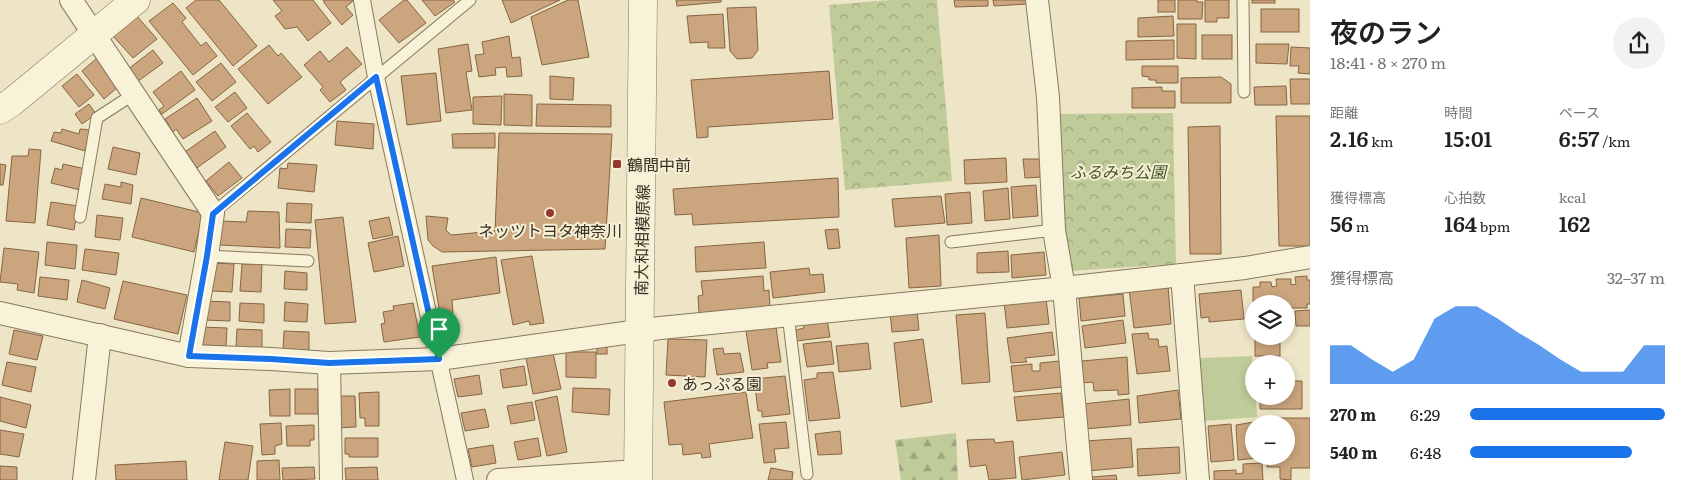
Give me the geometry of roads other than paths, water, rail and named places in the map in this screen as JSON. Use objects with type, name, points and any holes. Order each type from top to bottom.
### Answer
[{"type":"street","points":[[71,0],[213,214],[189,356]]},
{"type":"street","points":[[0,110],[136,0]]},
{"type":"street","points":[[362,0],[376,77],[465,480]]},
{"type":"street","name":"南大和相模原線","points":[[638,475],[643,0]]},
{"type":"street","points":[[1037,0],[1048,97],[1054,230],[1064,288],[1081,480]]},
{"type":"street","points":[[1,317],[100,335],[189,356],[329,363],[439,359],[640,330],[1064,288],[1245,268],[1310,257]]},
{"type":"street","points":[[1182,275],[1198,480]]},
{"type":"street","points":[[84,480],[100,335]]},
{"type":"street","points":[[329,363],[331,480]]},
{"type":"street","points":[[498,480],[638,475]]},
{"type":"lane","points":[[213,214],[470,0]]},
{"type":"lane","points":[[1243,0],[1244,92]]},
{"type":"lane","points":[[80,217],[97,118],[134,94]]},
{"type":"lane","points":[[951,242],[1054,230]]},
{"type":"lane","points":[[207,256],[308,260]]},
{"type":"lane","points":[[788,314],[807,474]]},
{"type":"place","name":"鶴間中前","points":[[617,164]]},
{"type":"place","name":"ネッツトヨタ神奈川","points":[[550,213]]},
{"type":"place","name":"あっぷる園","points":[[672,383]]},
{"type":"park label","name":"ふるみち公園","points":[[1118,171]]}]
